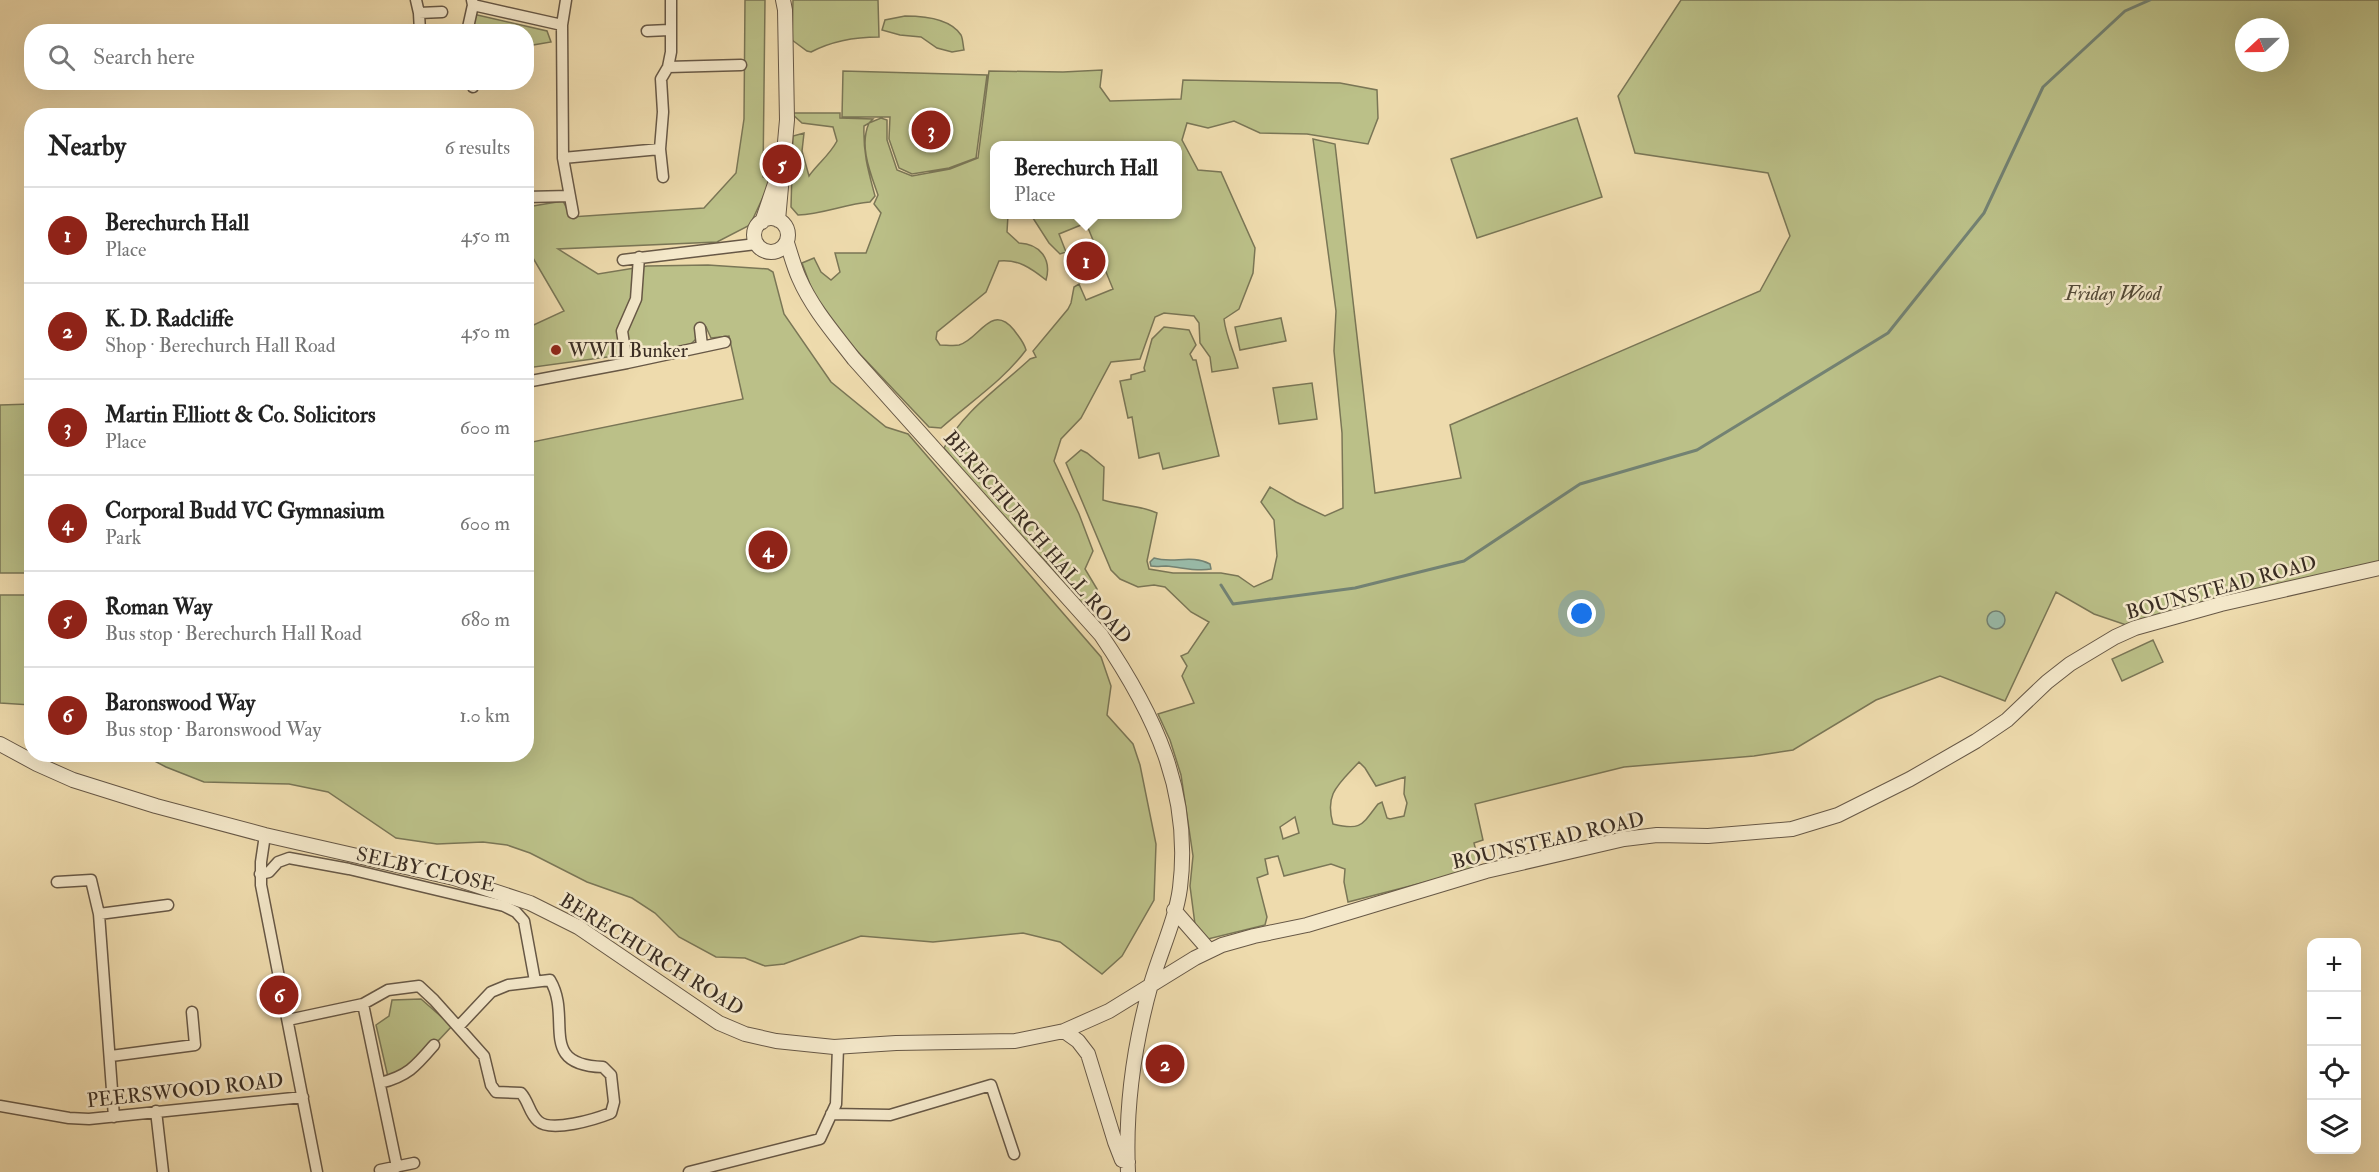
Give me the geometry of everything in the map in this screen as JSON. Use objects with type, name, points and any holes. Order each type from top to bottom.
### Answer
[{"type":"street","points":[[416,0],[420,24]]},
{"type":"street","points":[[566,0],[562,25],[563,158],[573,213]]},
{"type":"street","points":[[663,177],[660,149],[663,112],[661,79],[668,67],[671,52],[670,0]]},
{"type":"street","points":[[468,24],[472,3],[562,25]]},
{"type":"street","points":[[778,220],[787,120],[785,3]]},
{"type":"street","points":[[419,13],[442,12]]},
{"type":"street","points":[[647,31],[669,30]]},
{"type":"street","points":[[668,67],[741,65]]},
{"type":"street","points":[[563,158],[660,149]]},
{"type":"street","points":[[762,222],[763,214],[782,168]]},
{"type":"street","points":[[534,196],[570,196]]},
{"type":"street","points":[[623,260],[756,244],[766,250],[781,247],[788,238],[786,228],[778,220],[767,218],[754,234],[756,244]]},
{"type":"street","name":"BERECHURCH HALL ROAD","points":[[781,247],[823,319],[854,359],[1096,628],[1118,659],[1162,742],[1171,766],[1178,798],[1183,843],[1180,891],[1137,1040],[1130,1088],[1128,1167]]},
{"type":"street","points":[[627,363],[622,331],[636,299],[639,257]]},
{"type":"street","points":[[700,328],[702,346]]},
{"type":"street","points":[[534,380],[725,342]]},
{"type":"street","name":"BOUNSTEAD ROAD","points":[[1151,985],[1209,950],[1254,936],[1307,925],[1486,871],[1570,850],[1657,835],[1740,835],[1807,825],[1838,815],[1910,780],[1976,741],[2007,720],[2047,682],[2070,664],[2134,628],[2264,593],[2379,568]]},
{"type":"street","name":"BERECHURCH ROAD","points":[[0,744],[24,757]]},
{"type":"street","name":"BERECHURCH ROAD","points":[[33,762],[73,780],[156,806],[265,835],[454,878],[530,903],[578,927],[691,1005],[736,1031],[776,1041],[838,1047],[896,1043],[1016,1041],[1064,1031],[1122,1004],[1151,985]]},
{"type":"street","points":[[265,835],[260,874],[317,1172]]},
{"type":"street","name":"SELBY CLOSE","points":[[260,874],[269,872],[278,862],[289,858],[359,871],[504,906],[516,912],[524,921],[535,981]]},
{"type":"street","points":[[57,882],[91,880],[99,914],[114,1117]]},
{"type":"street","points":[[99,914],[168,905]]},
{"type":"street","points":[[1174,910],[1209,950]]},
{"type":"street","points":[[288,1020],[363,1004],[388,990],[418,986],[459,1026],[484,1056],[491,1085],[496,1092],[521,1093],[540,1123],[556,1126],[599,1118],[611,1113],[614,1102],[611,1075],[603,1066],[587,1066],[571,1061],[564,1052],[558,1030],[560,1012],[556,990],[550,980],[508,985],[491,992],[459,1026]]},
{"type":"street","points":[[363,1004],[397,1167]]},
{"type":"street","points":[[1122,1004],[1144,1014]]},
{"type":"street","points":[[111,1056],[195,1045],[192,1012]]},
{"type":"street","points":[[1064,1031],[1078,1041],[1088,1054],[1114,1142],[1122,1160],[1128,1167]]},
{"type":"street","points":[[380,1083],[410,1072],[434,1045]]},
{"type":"street","points":[[695,1171],[820,1139],[836,1104],[838,1047]]},
{"type":"street","points":[[831,1114],[890,1115],[991,1085],[1014,1154]]},
{"type":"street","name":"PEERSWOOD ROAD","points":[[0,1106],[69,1118],[114,1117],[303,1097]]},
{"type":"street","points":[[156,1112],[163,1172]]},
{"type":"street","points":[[380,1170],[414,1163]]},
{"type":"green space","points":[[745,0],[765,0],[763,177],[771,180],[750,225],[717,242],[558,249],[598,274],[647,266],[708,265],[768,269],[773,272],[784,314],[831,382],[886,427],[908,434],[1101,657],[1111,686],[1107,715],[1133,744],[1140,765],[1156,844],[1154,900],[1122,956],[1102,974],[1060,942],[1023,933],[933,942],[861,936],[784,964],[765,966],[745,958],[716,957],[679,937],[655,913],[632,898],[587,882],[530,853],[507,845],[483,842],[437,844],[396,838],[328,792],[289,784],[204,782],[156,762],[534,762],[534,442],[743,399],[729,336],[711,338],[706,327],[699,330],[698,337],[691,344],[639,354],[635,351],[622,355],[534,367],[534,325],[564,311],[534,260],[534,206],[563,201],[571,217],[704,208],[736,173],[744,119]]},
{"type":"green space","points":[[793,0],[878,0],[879,37],[844,40],[811,52],[807,51],[792,40]]},
{"type":"green space","name":"Friday Wood","points":[[1681,0],[2379,0],[2379,568],[2135,628],[2094,614],[2056,592],[2005,701],[1940,676],[1876,700],[1793,750],[1754,756],[1624,767],[1475,804],[1483,840],[1474,843],[1480,868],[1348,902],[1344,882],[1345,869],[1331,864],[1284,876],[1278,856],[1265,859],[1268,874],[1257,878],[1267,917],[1265,925],[1208,939],[1196,932],[1190,886],[1193,856],[1181,775],[1170,740],[1158,714],[1194,703],[1182,676],[1187,666],[1181,656],[1188,653],[1209,622],[1191,612],[1165,587],[1154,585],[1138,587],[1120,579],[1111,570],[1066,463],[1081,450],[1087,453],[1104,467],[1103,500],[1144,508],[1157,513],[1147,561],[1149,569],[1173,573],[1221,573],[1238,576],[1254,587],[1272,579],[1277,556],[1274,520],[1261,502],[1270,487],[1325,516],[1343,508],[1342,433],[1334,351],[1336,311],[1313,139],[1335,144],[1375,493],[1461,478],[1450,425],[1760,291],[1790,236],[1768,173],[1635,153],[1618,96]],"holes":[[[1359,762],[1376,786],[1405,777],[1404,794],[1407,803],[1404,816],[1387,818],[1382,802],[1360,824],[1350,827],[1333,824],[1330,804],[1332,797],[1340,783]],[[1295,817],[1299,833],[1283,839],[1280,827]]]},
{"type":"green space","points":[[473,14],[517,24],[472,24]]},
{"type":"green space","points":[[905,16],[928,18],[950,25],[961,35],[964,50],[952,52],[937,48],[921,37],[882,30],[885,20]]},
{"type":"green space","points":[[534,28],[547,31],[551,42],[534,45]]},
{"type":"green space","points":[[1102,70],[1100,87],[1110,101],[1181,99],[1183,80],[1340,83],[1377,90],[1378,118],[1368,144],[1307,134],[1260,133],[1234,121],[1208,128],[1187,123],[1182,140],[1198,170],[1221,172],[1255,248],[1253,273],[1239,309],[1224,319],[1238,368],[1212,372],[1210,357],[1200,343],[1199,323],[1194,316],[1164,313],[1155,317],[1140,359],[1111,362],[1081,418],[1061,439],[1054,461],[1079,514],[1093,551],[1085,569],[1097,589],[1094,609],[1079,602],[1045,560],[1014,532],[944,448],[961,422],[983,400],[1030,359],[1036,357],[1033,351],[1068,309],[1074,287],[1079,284],[1086,300],[1113,289],[1086,223],[1059,234],[1066,252],[1060,254],[1049,243],[1034,219],[1182,219],[1182,141],[990,141],[990,219],[1008,219],[1007,232],[1019,243],[1033,246],[1043,254],[1047,266],[1046,280],[1024,265],[1012,261],[999,261],[986,292],[937,332],[936,339],[940,345],[959,345],[966,342],[985,325],[999,320],[1006,322],[1014,330],[1026,350],[997,381],[941,428],[929,427],[839,332],[815,298],[802,263],[814,258],[821,272],[831,280],[840,272],[835,253],[866,253],[881,213],[874,204],[878,195],[865,150],[869,123],[881,118],[887,120],[887,140],[897,170],[912,176],[950,169],[978,158],[989,71]]},
{"type":"green space","points":[[843,71],[987,75],[976,158],[949,168],[912,174],[899,168],[889,139],[890,117],[842,117]]},
{"type":"green space","points":[[791,113],[840,113],[840,118],[873,119],[864,126],[864,145],[875,196],[870,202],[798,215],[791,207],[793,136],[804,133],[802,151],[809,176],[837,141],[833,127],[802,123]]},
{"type":"green space","points":[[1577,118],[1602,197],[1477,238],[1451,159]]},
{"type":"green space","points":[[1281,318],[1286,341],[1240,350],[1235,327]]},
{"type":"green space","points":[[1164,327],[1189,330],[1196,345],[1190,354],[1193,360],[1196,360],[1219,456],[1163,469],[1159,453],[1139,458],[1132,417],[1128,418],[1120,381],[1131,379],[1131,375],[1145,371],[1152,339]]},
{"type":"green space","points":[[1312,383],[1317,419],[1279,424],[1273,388]]},
{"type":"green space","points":[[24,404],[24,573],[0,573],[0,405]]},
{"type":"green space","points":[[0,595],[24,595],[24,705],[0,703]]},
{"type":"green space","points":[[2153,640],[2163,662],[2122,681],[2112,659]]},
{"type":"green space","points":[[421,999],[452,1026],[409,1072],[388,1077],[376,1025],[389,1016],[392,1000]]},
{"type":"shaded area","points":[[1154,558],[1203,561],[1210,564],[1211,569],[1151,566],[1150,562]]},
{"type":"shaded area","points":[[1996,611],[2002,614],[2005,620],[2002,626],[1996,629],[1990,626],[1987,620],[1990,614]]},
{"type":"waterway","points":[[1221,585],[1233,604],[1355,588],[1464,561],[1580,484],[1697,450],[1888,333],[1984,213],[2043,87],[2125,11],[2150,0]]},
{"type":"place","name":"Martin Elliott & Co. Solicitors","points":[[931,130]]},
{"type":"place","name":"Roman Way","points":[[782,164]]},
{"type":"place","name":"Berechurch Hall","points":[[1086,261]]},
{"type":"place","name":"WWII Bunker","points":[[556,350]]},
{"type":"place","name":"Corporal Budd VC Gymnasium","points":[[768,550]]},
{"type":"place","name":"Baronswood Way","points":[[279,995]]},
{"type":"place","name":"K. D. Radcliffe","points":[[1165,1064]]}]
